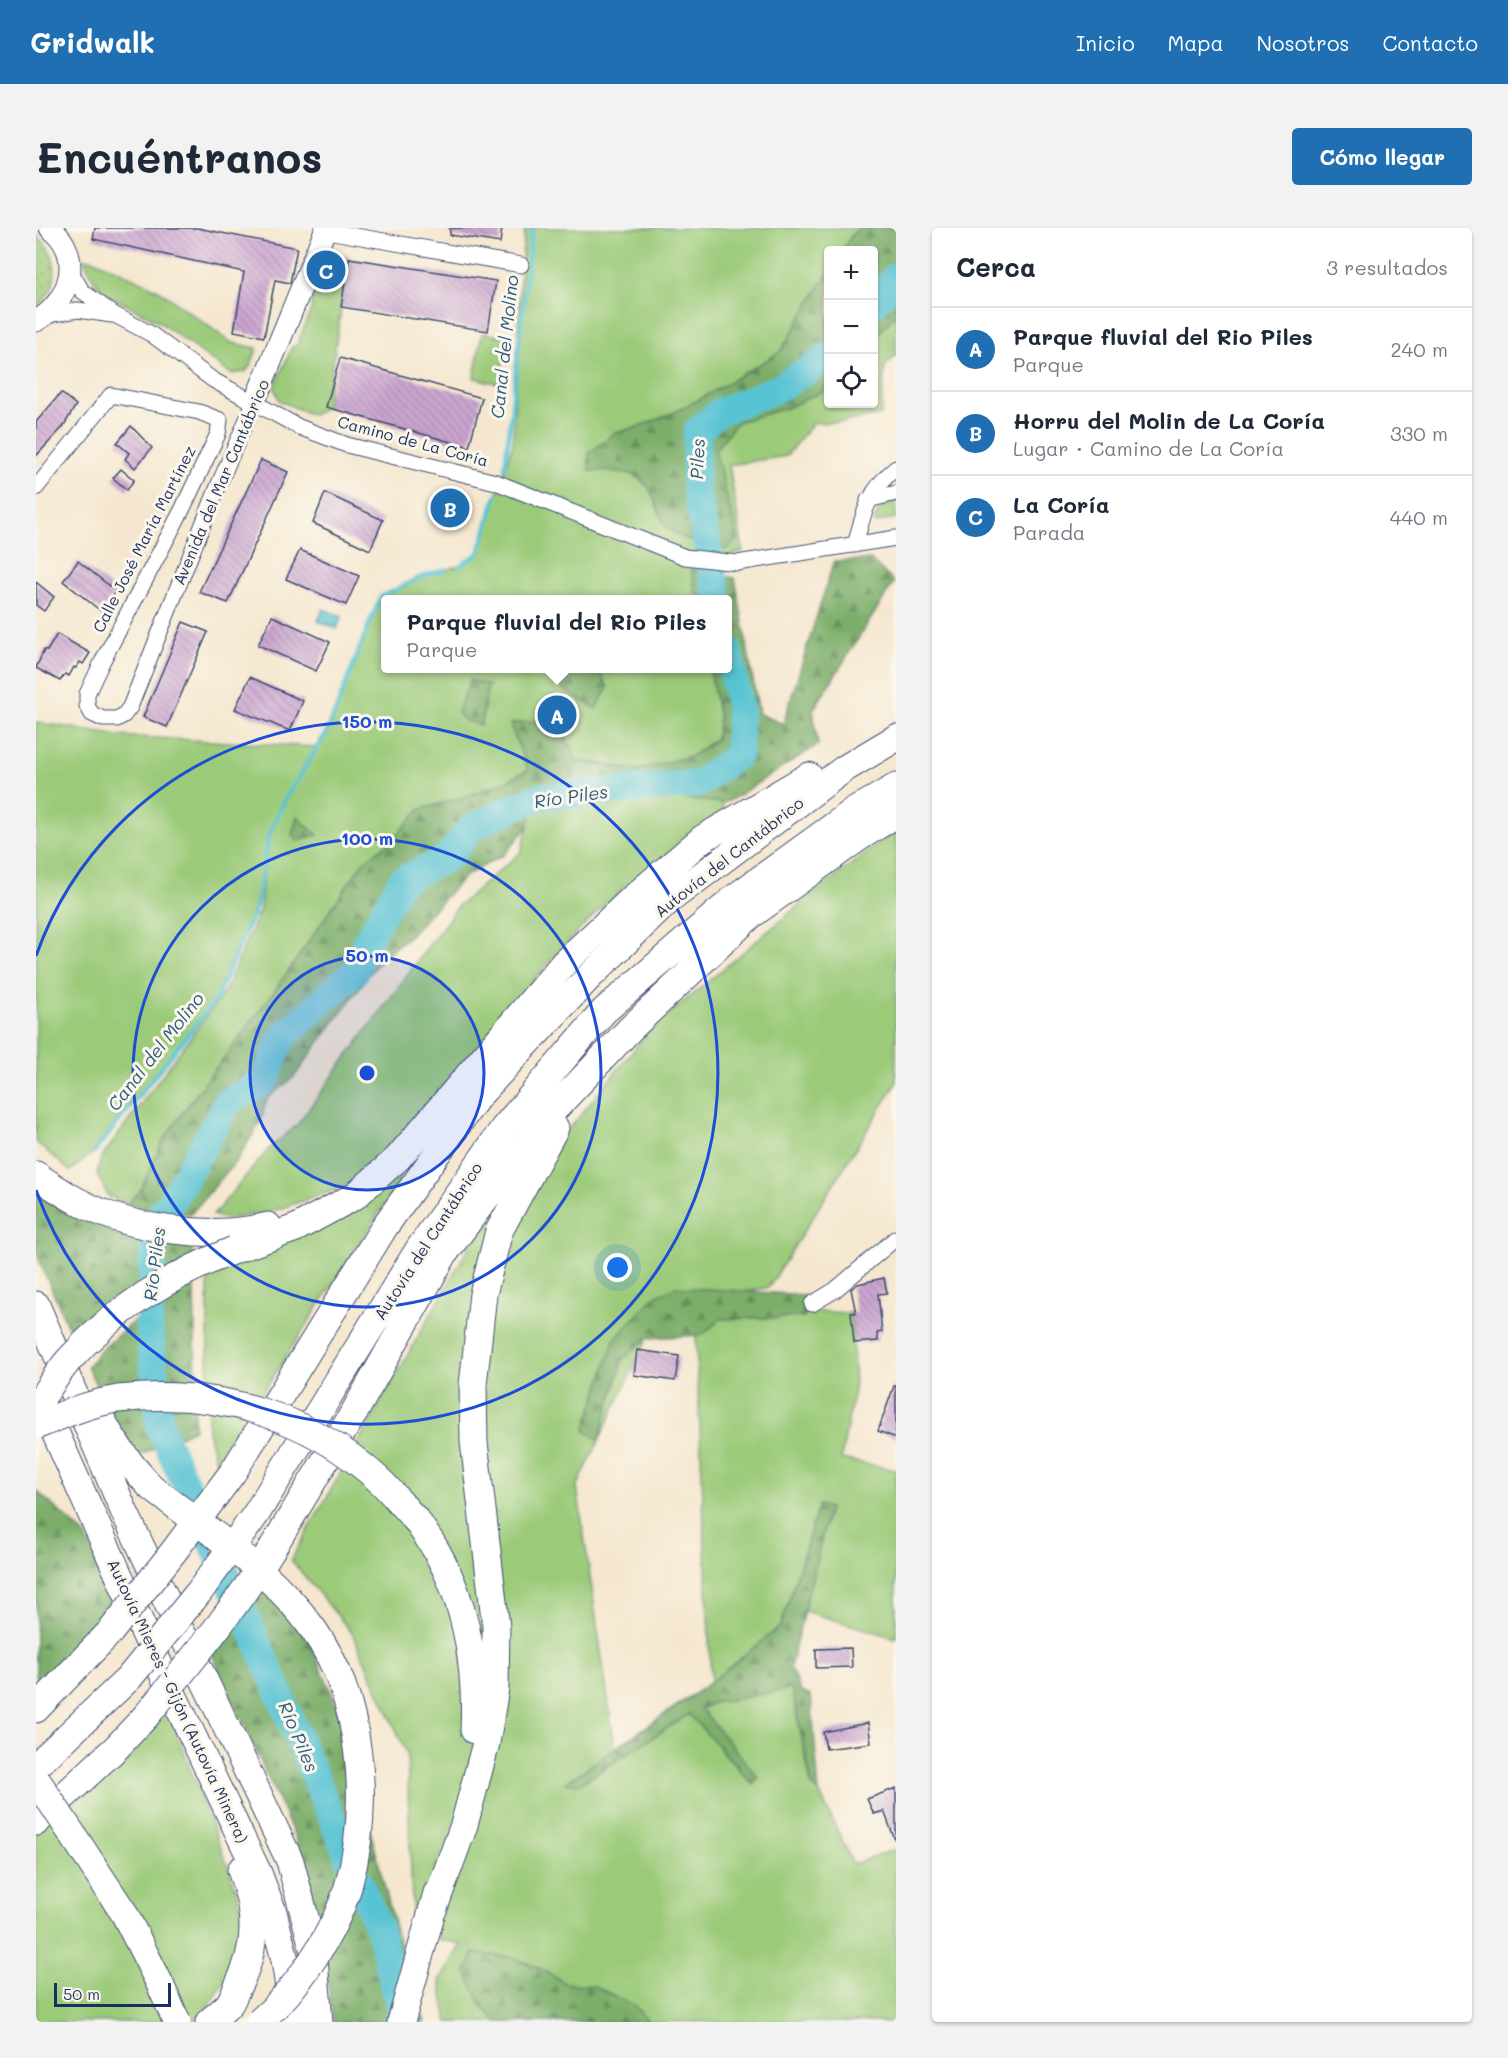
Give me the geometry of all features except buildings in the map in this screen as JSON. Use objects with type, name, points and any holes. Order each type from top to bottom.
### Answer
[{"type":"highway","points":[[36,1406],[68,1362],[111,1319],[159,1285],[202,1263],[296,1228],[354,1196],[398,1158],[564,963],[632,898],[702,839],[896,726]]},
{"type":"highway","name":"Autovía del Cantábrico","points":[[36,1709],[111,1631],[232,1472],[385,1226],[478,1096],[587,979],[669,900],[844,769],[896,738]]},
{"type":"highway","name":"Autovía del Cantábrico","points":[[36,1766],[129,1678],[199,1592],[256,1514],[419,1249],[504,1128],[604,1011],[737,896],[853,812],[896,787]]},
{"type":"highway","points":[[36,1822],[116,1748],[146,1716],[217,1629],[251,1583],[355,1411],[444,1254],[543,1121],[630,1029],[751,915],[896,814]]},
{"type":"highway","points":[[433,1910],[464,1825],[486,1743],[495,1688],[496,1627],[474,1442],[473,1385],[483,1294],[499,1231],[535,1162],[561,1118],[630,1029]]},
{"type":"highway","points":[[36,1175],[84,1205],[107,1214],[153,1227],[210,1232],[254,1230],[354,1196]]},
{"type":"highway","points":[[36,1291],[109,1434],[130,1465],[150,1486],[236,1549],[288,1598],[314,1631],[329,1659],[341,1684],[353,1721],[359,1770],[360,1809],[356,1847],[348,1887],[338,1914],[305,1969],[283,1998],[259,2022]]},
{"type":"highway","points":[[36,1305],[102,1458]]},
{"type":"highway","points":[[36,1335],[102,1458]]},
{"type":"highway","name":"Autovía Mieres - Gijón (Autovía Minera)","points":[[36,1388],[164,1676],[258,1873],[273,1912],[285,1960],[292,1994],[294,2022]]},
{"type":"highway","points":[[36,1426],[78,1409],[117,1400],[209,1399],[258,1410],[307,1429],[345,1453],[380,1481],[417,1521],[437,1552],[458,1603],[473,1666],[474,1734],[466,1783],[401,2022]]},
{"type":"highway","name":"Autovía Mieres - Gijón (Autovía Minera)","points":[[102,1458],[124,1511],[290,1861],[313,1947],[319,2022]]},
{"type":"highway","points":[[164,1676],[206,1787],[242,1873],[254,1927],[253,1947],[248,1967],[230,2003],[209,2022]]},
{"type":"highway","points":[[36,1779],[124,1913],[177,2022]]},
{"type":"street","points":[[41,318],[56,307],[63,296],[70,270],[65,249],[53,229]]},
{"type":"street","points":[[329,230],[521,265]]},
{"type":"street","name":"Avenida del Mar Cantábrico","points":[[103,720],[117,720],[130,707],[219,484],[329,230]]},
{"type":"street","name":"Camino de La Coría","points":[[70,270],[82,291],[115,315],[151,334],[213,380],[299,427],[347,445],[496,482],[685,557],[737,563],[855,545]]},
{"type":"street","name":"Camino de La Coría","points":[[41,318],[78,310],[115,315]]},
{"type":"street","name":"Calle José María Martínez","points":[[36,488],[111,395],[213,416],[220,420],[220,426],[182,510],[87,694],[87,706],[92,714],[103,720]]},
{"type":"street","points":[[896,468],[885,477],[868,500],[855,545],[896,538]]},
{"type":"street","points":[[868,500],[896,493]]},
{"type":"street","points":[[812,1304],[835,1290],[896,1238]]},
{"type":"green space","points":[[525,228],[896,228],[896,356],[885,366],[881,415],[842,422],[813,423],[786,456],[729,465],[743,551],[692,570],[697,595],[385,595],[423,576],[463,565],[479,553],[513,444],[521,265]]},
{"type":"green space","points":[[862,228],[896,228],[896,314],[878,334],[878,246],[845,246],[853,233]]},
{"type":"green space","points":[[36,235],[50,252],[55,271],[50,290],[36,306]]},
{"type":"green space","points":[[331,254],[349,258],[326,407],[312,415],[280,401],[274,388],[292,347],[297,345],[321,276],[325,277],[331,264],[327,261]]},
{"type":"green space","points":[[83,258],[92,259],[157,289],[232,343],[257,348],[251,365],[245,372],[231,374],[156,320],[106,294],[95,282]]},
{"type":"green space","points":[[824,280],[824,390],[786,408],[737,422],[715,450],[738,539],[726,550],[686,539],[672,531],[666,526],[653,496],[641,480],[626,473],[589,471],[589,453],[615,433],[641,426],[675,412],[780,352]]},
{"type":"green space","points":[[482,333],[506,337],[500,384],[474,378]]},
{"type":"green space","points":[[896,500],[896,518],[875,523],[876,515]]},
{"type":"green space","points":[[871,560],[894,582],[813,710],[818,745],[731,800],[722,803],[651,795],[533,807],[528,826],[505,854],[465,876],[409,936],[382,957],[294,1077],[267,1099],[260,1123],[237,1160],[191,1214],[150,1210],[127,1204],[140,1191],[163,1141],[272,995],[364,861],[391,842],[419,810],[467,796],[507,781],[528,770],[510,724],[552,719],[574,751],[576,761],[636,770],[692,756],[716,739],[719,718],[711,673],[732,673],[732,595],[696,595],[691,570],[735,578],[759,714],[783,724],[834,561]]},
{"type":"green space","points":[[381,597],[381,673],[711,673],[719,718],[716,738],[692,756],[636,770],[592,762],[564,760],[535,766],[507,781],[419,810],[391,842],[364,861],[272,995],[163,1141],[140,1191],[127,1204],[108,1196],[97,1174],[101,1158],[225,991],[260,909],[264,867],[256,907],[216,999],[94,1152],[70,1171],[36,1142],[36,722],[119,736],[318,747],[328,730]]},
{"type":"green space","points":[[550,673],[600,673],[608,687],[596,709],[561,688]]},
{"type":"green space","points":[[470,680],[488,685],[481,725],[466,721],[457,713]]},
{"type":"green space","points":[[651,795],[722,803],[725,814],[655,863],[602,907],[555,955],[386,1155],[352,1184],[270,1212],[226,1219],[213,1215],[269,1149],[297,1125],[458,906],[521,852],[533,807]]},
{"type":"green space","points":[[297,816],[318,835],[298,841],[292,835]]},
{"type":"green space","points":[[896,830],[896,1084],[769,1287],[661,1310],[577,1487],[615,1748],[711,1682],[792,1689],[811,1785],[819,1792],[853,1864],[896,1849],[896,2022],[448,2022],[440,1981],[461,1944],[413,1934],[407,1754],[352,1633],[291,1560],[497,1198],[574,1123],[649,1031],[810,896]]},
{"type":"green space","points":[[400,1174],[397,1185],[216,1462],[208,1432],[208,1276],[274,1247]]},
{"type":"green space","points":[[36,1183],[190,1244],[193,1256],[75,1343],[36,1253]]},
{"type":"green space","points":[[194,1284],[196,1380],[194,1429],[138,1456],[102,1397],[87,1366],[101,1350],[138,1317]]},
{"type":"green space","points":[[675,1287],[806,1295],[805,1317],[721,1319],[702,1335],[647,1338],[623,1359],[599,1440],[585,1431],[614,1340],[655,1296]]},
{"type":"green space","points":[[805,1311],[851,1313],[855,1384],[841,1459],[896,1470],[896,1638],[804,1611],[829,1509],[819,1505],[781,1626],[711,1682],[695,1318]]},
{"type":"green space","points":[[36,1490],[85,1535],[117,1599],[36,1691]]},
{"type":"green space","points":[[819,1505],[829,1508],[790,1668],[801,1692],[811,1696],[819,1792],[812,1785],[792,1689],[712,1703],[701,1709],[758,1777],[753,1785],[689,1714],[580,1784],[565,1783],[693,1696],[781,1626]]},
{"type":"green space","points":[[263,1585],[309,1641],[340,1712],[398,1939],[425,2022],[333,2022],[320,1922],[295,1837],[212,1654]]},
{"type":"green space","points":[[167,1708],[237,1891],[244,1920],[232,1967],[212,2002],[191,2022],[36,2022],[36,1817]]},
{"type":"green space","points":[[474,1953],[511,1957],[540,1968],[565,1983],[594,1986],[634,2005],[649,2022],[498,2022],[483,2008],[466,1972]]},
{"type":"water","points":[[323,609],[342,617],[337,629],[318,621]]},
{"type":"waterway","name":"Canal del Molino","points":[[505,468],[532,228]]},
{"type":"waterway","name":"Piles","points":[[877,300],[896,276]]},
{"type":"waterway","name":"Piles","points":[[717,595],[695,484],[697,431],[719,412],[779,388],[824,360]]},
{"type":"waterway","name":"Canal del Molino","points":[[460,566],[479,553],[496,496]]},
{"type":"waterway","name":"Canal del Molino","points":[[385,595],[423,576],[445,570]]},
{"type":"waterway","name":"Canal del Molino","points":[[94,1152],[216,999],[256,907],[269,834],[286,798],[328,730],[381,597]]},
{"type":"waterway","name":"Río Piles","points":[[404,2022],[379,1929],[261,1650],[160,1428],[149,1324],[153,1255],[163,1210],[168,1207],[228,1102],[265,1081],[280,1040],[356,970],[365,944],[402,880],[447,858],[472,827],[537,797],[698,784],[738,755],[740,711],[732,670]]},
{"type":"place","name":"La Coría","points":[[326,270]]},
{"type":"place","name":"Horru del Molin de La Coría","points":[[450,508]]},
{"type":"place","name":"Parque fluvial del Rio Piles","points":[[557,715]]}]
